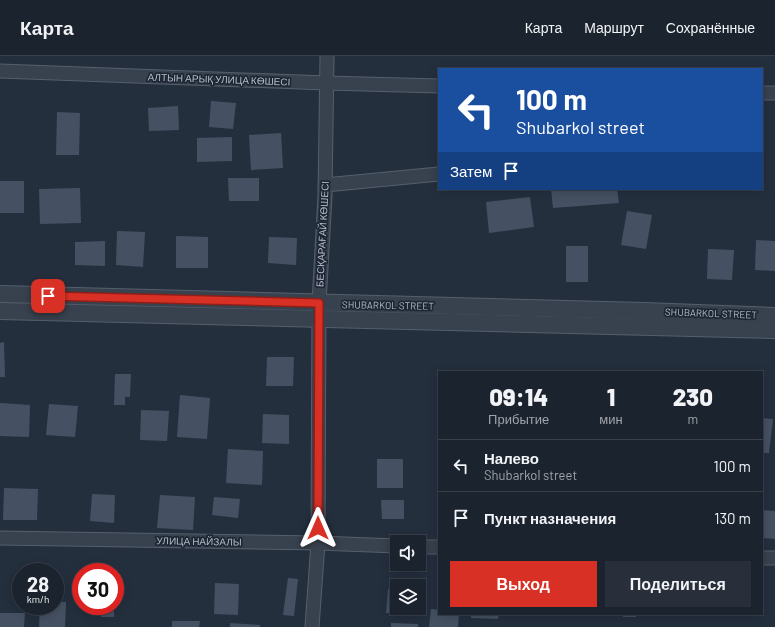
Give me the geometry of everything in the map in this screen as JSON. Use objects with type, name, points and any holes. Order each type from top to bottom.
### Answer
[{"type":"street","name":"БЕСҚАРАҒАЙ КӨШЕСІ","points":[[312,627],[318,543],[319,311],[327,56]]},
{"type":"street","name":"АЛТЫН АРЫҚ УЛИЦА КӨШЕСІ","points":[[0,71],[438,86]]},
{"type":"street","points":[[763,93],[775,93]]},
{"type":"street","points":[[324,184],[438,174]]},
{"type":"street","name":"SHUBARKOL STREET","points":[[0,294],[319,311],[775,330]]},
{"type":"street","name":"SHUBARKOL STREET","points":[[0,311],[644,311],[775,316]]},
{"type":"street","name":"УЛИЦА НАЙЗАЛЫ","points":[[0,538],[318,543],[390,546]]},
{"type":"street","points":[[426,546],[438,547]]},
{"type":"street","points":[[763,558],[775,558]]},
{"type":"building","points":[[211,101],[236,103],[233,129],[209,127]]},
{"type":"building","points":[[178,106],[179,130],[149,131],[148,108]]},
{"type":"building","points":[[57,112],[80,113],[79,155],[56,155]]},
{"type":"building","points":[[281,133],[283,168],[251,170],[249,135]]},
{"type":"building","points":[[232,137],[232,161],[197,162],[197,138]]},
{"type":"building","points":[[228,178],[259,178],[259,201],[229,201]]},
{"type":"building","points":[[0,181],[24,181],[24,213],[0,213]]},
{"type":"building","points":[[80,188],[81,223],[40,224],[39,189]]},
{"type":"building","points":[[551,190],[617,190],[619,203],[553,208]]},
{"type":"building","points":[[530,197],[534,227],[489,233],[486,202]]},
{"type":"building","points":[[627,211],[652,215],[646,249],[621,245]]},
{"type":"building","points":[[117,231],[145,232],[143,267],[116,265]]},
{"type":"building","points":[[176,236],[208,237],[208,268],[176,268]]},
{"type":"building","points":[[269,237],[297,238],[296,265],[268,263]]},
{"type":"building","points":[[756,240],[775,241],[775,271],[755,270]]},
{"type":"building","points":[[105,241],[105,266],[75,265],[75,242]]},
{"type":"building","points":[[566,246],[588,246],[588,282],[566,282]]},
{"type":"building","points":[[708,249],[734,250],[732,280],[707,279]]},
{"type":"building","points":[[4,342],[5,377],[0,377],[0,343]]},
{"type":"building","points":[[267,357],[294,357],[293,386],[266,386]]},
{"type":"building","points":[[115,374],[131,374],[130,397],[125,397],[125,405],[114,405]]},
{"type":"building","points":[[180,395],[210,398],[207,439],[177,437]]},
{"type":"building","points":[[0,403],[30,405],[29,437],[0,436]]},
{"type":"building","points":[[49,404],[78,406],[75,437],[46,435]]},
{"type":"building","points":[[141,410],[169,411],[167,441],[140,440]]},
{"type":"building","points":[[263,414],[289,415],[289,444],[262,443]]},
{"type":"building","points":[[763,418],[773,419],[769,453],[763,453]]},
{"type":"building","points":[[228,449],[263,451],[262,485],[226,483]]},
{"type":"building","points":[[377,459],[403,459],[403,488],[377,488]]},
{"type":"building","points":[[4,488],[38,489],[37,520],[3,520]]},
{"type":"building","points":[[92,494],[115,495],[114,523],[90,521]]},
{"type":"building","points":[[160,495],[195,497],[193,530],[157,528]]},
{"type":"building","points":[[214,497],[240,499],[238,518],[212,515]]},
{"type":"building","points":[[381,500],[404,500],[404,519],[382,519]]},
{"type":"building","points":[[763,510],[775,511],[775,539],[763,538]]},
{"type":"building","points":[[288,578],[298,579],[294,616],[283,615]]},
{"type":"building","points":[[215,583],[239,584],[238,615],[214,614]]},
{"type":"building","points":[[388,589],[390,589],[390,613],[386,613]]},
{"type":"building","points":[[64,602],[66,602],[65,627],[39,627],[40,615],[64,615]]},
{"type":"building","points":[[431,609],[438,610],[438,615],[459,615],[458,627],[429,627]]},
{"type":"building","points":[[0,613],[25,615],[24,627],[0,627]]},
{"type":"building","points":[[101,615],[114,615],[114,617],[101,617]]},
{"type":"building","points":[[471,615],[499,615],[498,619],[471,618]]},
{"type":"building","points":[[525,615],[552,615],[552,616]]},
{"type":"building","points":[[623,615],[636,615],[636,617],[623,617]]},
{"type":"building","points":[[172,621],[200,621],[199,627],[172,627]]},
{"type":"building","points":[[230,623],[260,625],[260,627],[230,627]]},
{"type":"building","points":[[391,623],[418,624],[418,627],[391,627]]},
{"type":"route","points":[[48,296],[319,303],[318,528]]}]
